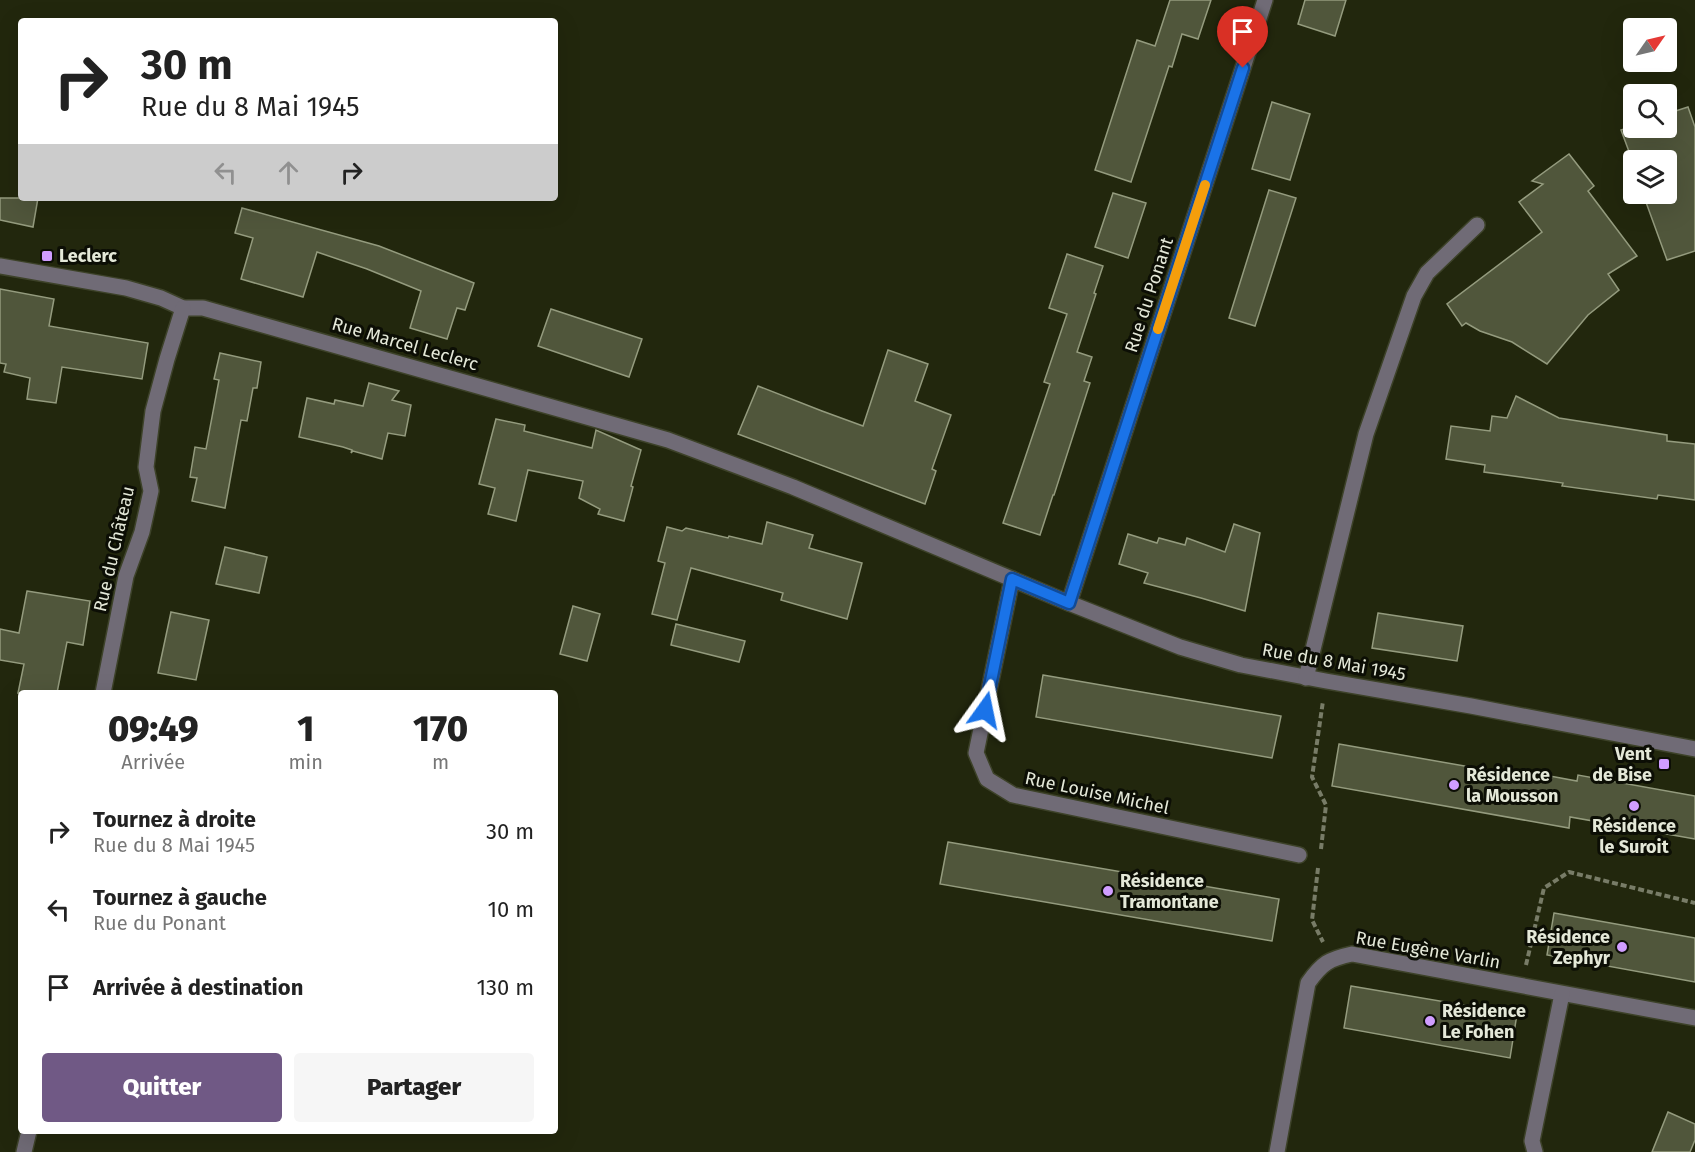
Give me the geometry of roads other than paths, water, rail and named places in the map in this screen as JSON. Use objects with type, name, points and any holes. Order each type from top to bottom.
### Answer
[{"type":"street","name":"Rue du Ponant","points":[[1069,603],[1265,0]]},
{"type":"street","points":[[1306,678],[1366,434],[1414,296],[1427,273],[1478,225]]},
{"type":"street","name":"Rue Marcel Leclerc","points":[[0,266],[126,288],[161,298],[183,308],[203,308],[669,440],[793,487],[980,565]]},
{"type":"street","name":"Rue du Château","points":[[104,690],[126,576],[142,532],[150,491],[146,467],[153,411],[183,308]]},
{"type":"street","name":"Rue du 8 Mai 1945","points":[[980,565],[1180,647],[1241,665],[1695,749]]},
{"type":"street","name":"Rue Louise Michel","points":[[1012,579],[976,753],[987,779],[1013,795],[1299,855]]},
{"type":"street","name":"Rue Eugène Varlin","points":[[1277,1152],[1308,983],[1318,968],[1331,959],[1352,954],[1562,994]]},
{"type":"street","points":[[1535,1152],[1532,1141],[1562,994],[1695,1018]]},
{"type":"street","points":[[24,1152],[28,1134]]},
{"type":"place","name":"Leclerc","points":[[47,256]]},
{"type":"place","name":"Vent de Bise","points":[[1664,764]]},
{"type":"place","name":"Résidence la Mousson","points":[[1454,785]]},
{"type":"place","name":"Résidence le Suroit","points":[[1634,806]]},
{"type":"place","name":"Résidence Tramontane","points":[[1108,891]]},
{"type":"place","name":"Résidence Zephyr","points":[[1622,947]]},
{"type":"place","name":"Résidence Le Fohen","points":[[1430,1021]]}]
